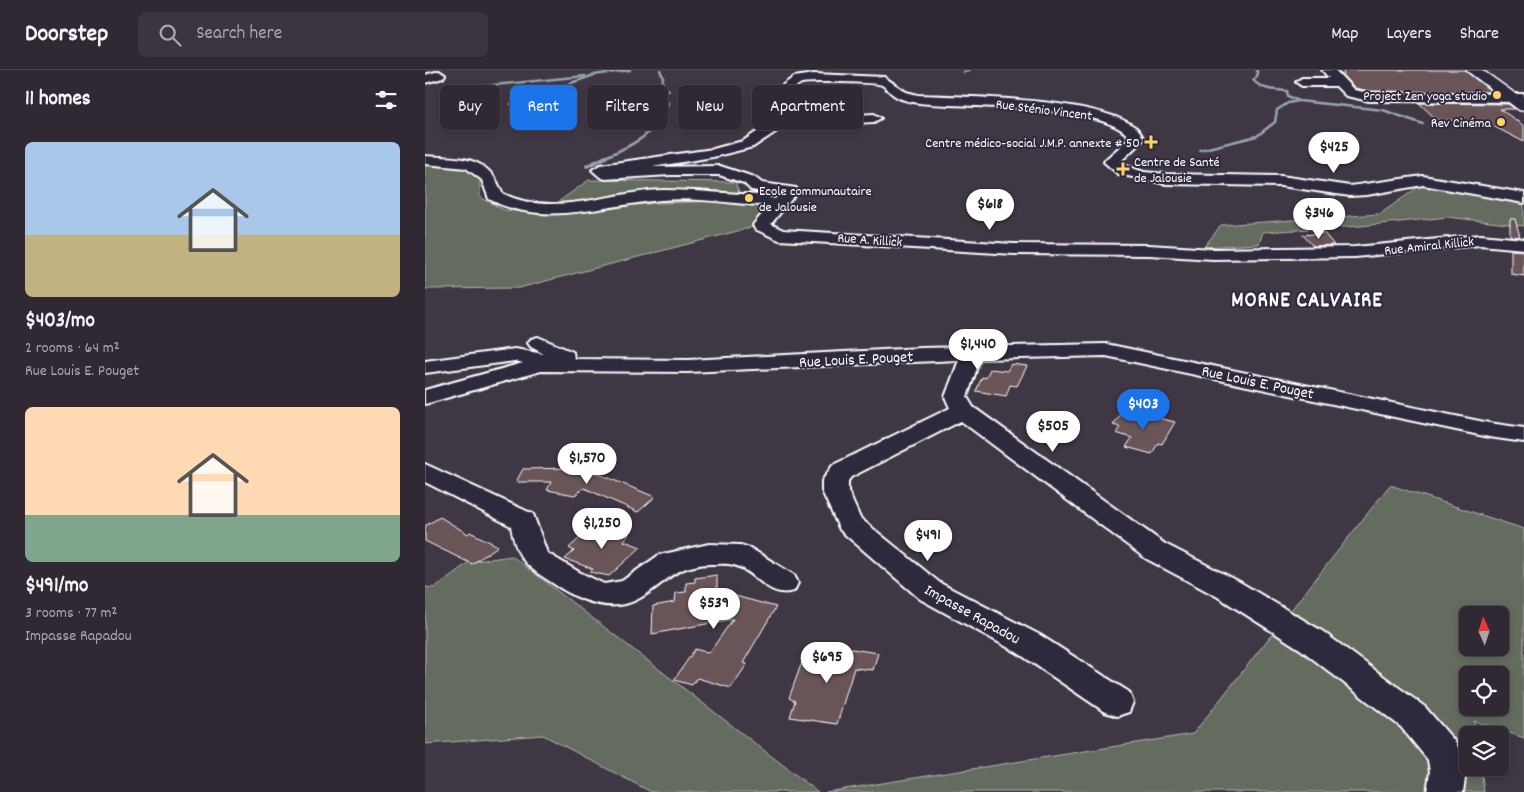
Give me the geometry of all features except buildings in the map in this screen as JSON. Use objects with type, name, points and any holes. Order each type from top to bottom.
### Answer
[{"type":"main road","points":[[1473,70],[1517,98],[1524,108]]},
{"type":"street","points":[[1328,70],[1350,93],[1369,97],[1517,98]]},
{"type":"street","points":[[425,79],[439,75]]},
{"type":"street","name":"Rue Sténio Vincent","points":[[791,85],[798,80],[814,78],[878,80],[884,81],[902,95],[918,99],[993,102],[1096,114],[1117,122],[1137,138],[1111,162],[1117,168],[1172,180],[1218,182],[1242,179],[1283,181],[1360,191],[1420,180],[1524,198]]},
{"type":"street","points":[[1302,82],[1339,82]]},
{"type":"street","points":[[863,119],[873,118]]},
{"type":"street","points":[[425,160],[470,164],[489,178],[495,196],[512,205],[554,209],[663,195],[760,200],[779,204],[789,191],[757,186],[749,180],[721,172],[670,170],[605,174],[600,170],[713,153],[748,144],[769,130]]},
{"type":"street","name":"Rue A. Killick","points":[[779,204],[761,225],[779,235],[1014,249],[1149,250],[1213,254]]},
{"type":"street","name":"Rue Amiral Killick","points":[[1213,254],[1355,252],[1480,240],[1524,244]]},
{"type":"street","points":[[425,367],[515,355],[559,364],[565,357],[538,343]]},
{"type":"street","name":"Rue Louis E. Pouget","points":[[425,397],[540,365],[688,366],[972,353],[1106,350],[1489,430],[1524,435]]},
{"type":"street","points":[[972,353],[956,397],[963,411],[1155,551],[1228,589],[1311,640],[1413,718],[1444,754],[1448,772],[1445,792]]},
{"type":"street","name":"Impasse Rapadou","points":[[963,411],[842,471],[835,481],[835,491],[849,523],[930,591],[1029,644],[1117,702]]},
{"type":"street","points":[[425,472],[524,521],[526,534],[536,559],[569,580],[602,595],[629,591],[669,562],[709,554],[740,555],[784,583]]},
{"type":"green space","points":[[425,164],[466,166],[480,180],[480,197],[504,210],[544,214],[656,203],[724,201],[659,202],[562,209],[551,207],[589,180],[735,182],[743,202],[769,206],[753,227],[519,288],[425,289]]},
{"type":"green space","points":[[1424,183],[1524,200],[1524,226],[1448,217],[1360,226],[1263,232],[1259,244],[1204,247],[1221,225],[1380,214]]},
{"type":"green space","points":[[1390,485],[1524,529],[1524,738],[1509,733],[1509,726],[1489,726],[1474,721],[1475,726],[1459,726],[1459,776],[1482,776],[1484,792],[826,792],[1193,734]]},
{"type":"green space","points":[[512,556],[818,792],[651,792],[543,735],[425,744],[425,587],[434,588],[469,562]]},
{"type":"waterway","points":[[565,85],[594,75],[630,70]]},
{"type":"waterway","points":[[603,158],[624,149],[642,138],[658,123],[668,103],[661,94],[669,90],[662,86],[663,77],[660,70]]},
{"type":"waterway","points":[[964,72],[969,70]]},
{"type":"waterway","points":[[1257,70],[1257,77],[1253,80],[1260,86],[1287,91],[1288,96],[1299,101],[1383,110],[1423,124]]},
{"type":"waterway","points":[[494,85],[585,76]]},
{"type":"waterway","points":[[1200,150],[1257,136],[1275,122],[1277,110],[1288,103],[1298,101]]},
{"type":"waterway","points":[[587,166],[606,157]]},
{"type":"place","name":"Project Zen yoga studio","points":[[1497,95]]},
{"type":"place","name":"Rev Cinéma","points":[[1501,122]]},
{"type":"place","name":"Centre médico-social J.M.P. annexte # 50","points":[[1151,142]]},
{"type":"place","name":"Centre de Santé de Jalousie","points":[[1123,169]]},
{"type":"place","name":"Ecole communautaire de Jalousie","points":[[749,198]]},
{"type":"district","name":"MORNE CALVAIRE","points":[[1307,299]]}]
